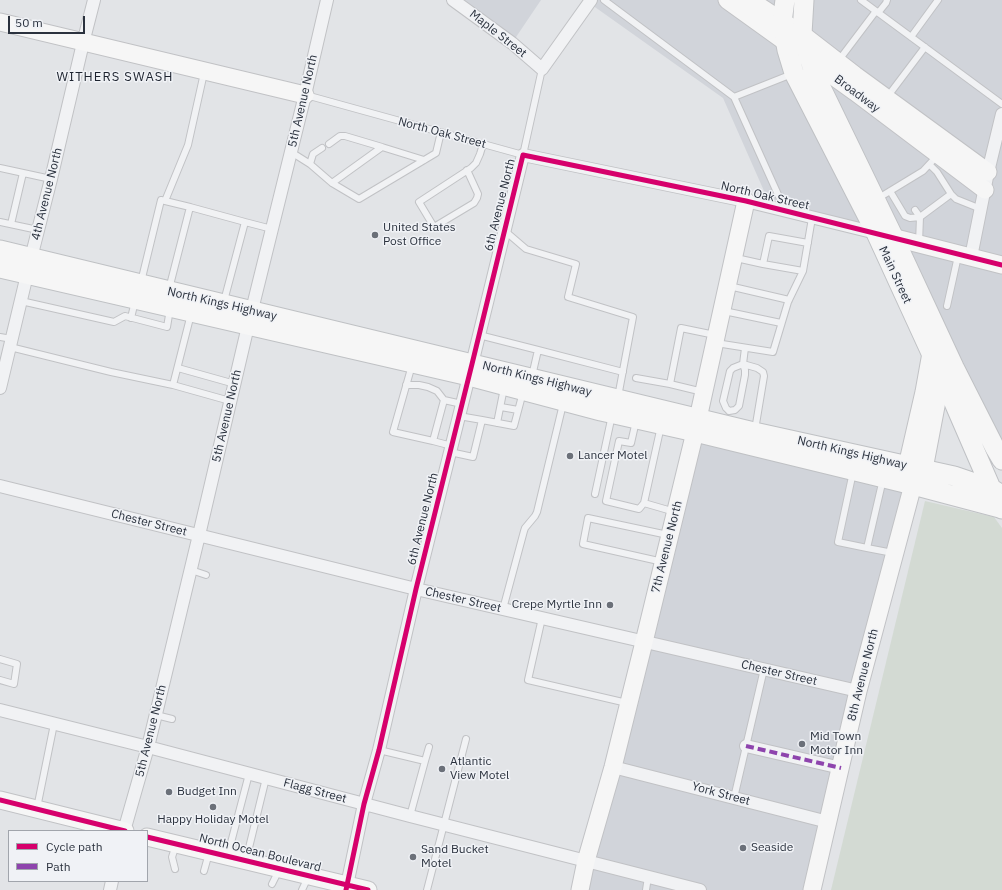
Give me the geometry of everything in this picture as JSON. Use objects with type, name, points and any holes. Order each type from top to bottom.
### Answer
[{"type":"main road","name":"Main Street","points":[[785,0],[782,22],[810,59],[819,84],[883,195],[885,235]]},
{"type":"main road","points":[[794,38],[804,0]]},
{"type":"main road","name":"Main Street","points":[[794,38],[794,73],[885,235],[938,350],[942,375],[999,500]]},
{"type":"main road","name":"North Kings Highway","points":[[0,250],[30,266],[135,301],[170,299],[224,303],[250,318],[413,363],[471,370],[504,386],[527,384]]},
{"type":"main road","name":"North Kings Highway","points":[[0,268],[30,266]]},
{"type":"main road","name":"North Kings Highway","points":[[170,299],[192,313],[250,318],[696,425],[883,478],[913,485],[999,500]]},
{"type":"main road","name":"Main Street","points":[[938,350],[954,367],[1002,460]]},
{"type":"main road","name":"North Kings Highway","points":[[615,406],[636,419],[661,425],[696,425],[727,418],[754,432],[954,476],[999,500]]},
{"type":"street","name":"4th Avenue North","points":[[0,388],[7,341],[21,301],[30,266],[94,0]]},
{"type":"street","name":"5th Avenue North","points":[[124,830],[156,715],[327,0]]},
{"type":"street","name":"Maple Street","points":[[453,0],[512,43],[542,69]]},
{"type":"street","name":"6th Avenue North","points":[[542,69],[591,0]]},
{"type":"street","name":"Broadway","points":[[727,0],[838,62],[988,172]]},
{"type":"street","points":[[750,0],[782,22]]},
{"type":"street","name":"North Oak Street","points":[[0,22],[305,95]]},
{"type":"street","name":"Broadway","points":[[810,59],[855,92],[934,160],[985,190]]},
{"type":"street","points":[[965,256],[981,209],[1002,114]]},
{"type":"street","name":"North Oak Street","points":[[523,155],[746,201],[1002,265]]},
{"type":"street","name":"6th Avenue North","points":[[346,887],[364,804],[379,750],[416,589],[523,155]]},
{"type":"street","name":"7th Avenue North","points":[[580,890],[586,861],[614,767],[670,536],[704,392],[746,201]]},
{"type":"street","points":[[916,468],[924,392],[938,350]]},
{"type":"street","points":[[916,468],[942,375]]},
{"type":"street","name":"8th Avenue North","points":[[812,890],[858,691],[913,485],[916,468]]},
{"type":"street","name":"Chester Street","points":[[0,486],[416,589],[858,691]]},
{"type":"street","name":"Flagg Street","points":[[0,710],[648,877],[681,888],[700,890]]},
{"type":"street","points":[[746,746],[841,768]]},
{"type":"street","name":"York Street","points":[[614,767],[828,822]]},
{"type":"street","points":[[0,800],[120,830]]},
{"type":"street","name":"North Ocean Boulevard","points":[[148,836],[279,868],[306,883],[368,890]]},
{"type":"lane","points":[[604,0],[734,97],[786,211]]},
{"type":"lane","points":[[860,0],[1002,104]]},
{"type":"lane","points":[[838,62],[887,0]]},
{"type":"lane","points":[[911,37],[938,0]]},
{"type":"lane","points":[[887,98],[925,47]]},
{"type":"lane","name":"6th Avenue North","points":[[523,155],[542,69]]},
{"type":"lane","points":[[165,201],[188,145],[204,71]]},
{"type":"lane","points":[[734,97],[794,73]]},
{"type":"lane","name":"North Oak Street","points":[[305,95],[523,155]]},
{"type":"lane","points":[[291,152],[310,164],[332,183],[359,199],[436,153],[441,132]]},
{"type":"lane","points":[[329,144],[340,136],[345,136],[424,160]]},
{"type":"lane","points":[[467,170],[478,194],[477,198],[474,203],[434,227],[419,202],[476,163],[483,144]]},
{"type":"lane","points":[[332,183],[382,147]]},
{"type":"lane","points":[[310,164],[313,154],[322,148]]},
{"type":"lane","points":[[934,160],[924,174],[904,186],[883,195],[910,218],[920,217],[930,210],[939,199],[951,194]]},
{"type":"lane","points":[[934,160],[937,172],[951,194],[956,199],[981,209]]},
{"type":"lane","points":[[0,168],[51,180]]},
{"type":"lane","points":[[11,224],[23,173]]},
{"type":"lane","points":[[21,301],[114,322],[125,316],[135,301],[161,200],[272,229]]},
{"type":"lane","points":[[926,203],[930,210]]},
{"type":"lane","points":[[170,299],[190,208]]},
{"type":"lane","points":[[915,210],[920,217],[919,244]]},
{"type":"lane","points":[[670,384],[681,328],[745,348],[773,352],[789,300],[803,271],[812,218]]},
{"type":"lane","points":[[0,222],[38,230]]},
{"type":"lane","points":[[224,303],[245,222]]},
{"type":"lane","points":[[504,231],[526,249],[576,264],[568,297],[633,317],[623,372],[595,494]]},
{"type":"lane","points":[[764,264],[769,236],[808,243]]},
{"type":"lane","points":[[947,306],[965,256]]},
{"type":"lane","points":[[734,258],[803,271]]},
{"type":"lane","points":[[727,286],[789,300]]},
{"type":"lane","points":[[722,311],[781,323]]},
{"type":"lane","points":[[173,385],[192,313]]},
{"type":"lane","points":[[479,335],[623,372]]},
{"type":"lane","points":[[7,341],[111,372],[173,385],[230,401]]},
{"type":"lane","points":[[727,418],[739,406],[745,375],[743,364],[745,348]]},
{"type":"lane","points":[[459,416],[514,426],[514,419],[538,350]]},
{"type":"lane","points":[[413,363],[393,432],[433,441],[473,457],[482,420]]},
{"type":"lane","points":[[727,418],[726,408],[723,401],[730,371],[733,368],[743,364],[757,368],[763,372],[764,376],[754,432]]},
{"type":"lane","points":[[178,368],[235,384]]},
{"type":"lane","points":[[636,378],[704,392]]},
{"type":"lane","points":[[406,385],[428,387],[437,391],[444,400],[462,404]]},
{"type":"lane","points":[[497,423],[500,416],[504,386]]},
{"type":"lane","points":[[503,609],[525,528],[537,512],[565,394]]},
{"type":"lane","points":[[433,441],[444,400]]},
{"type":"lane","points":[[501,406],[518,410]]},
{"type":"lane","points":[[636,419],[631,443],[618,441],[606,500],[639,509],[644,503],[661,425]]},
{"type":"lane","points":[[853,470],[838,542],[895,553]]},
{"type":"lane","points":[[866,548],[883,478]]},
{"type":"lane","points":[[644,503],[675,512]]},
{"type":"lane","points":[[663,562],[583,544],[588,518],[670,536]]},
{"type":"lane","points":[[191,570],[206,575]]},
{"type":"lane","points":[[542,618],[528,680],[629,704]]},
{"type":"lane","points":[[0,659],[17,664],[14,684],[0,680]]},
{"type":"lane","points":[[734,798],[764,669]]},
{"type":"lane","points":[[156,715],[172,719]]},
{"type":"lane","points":[[37,809],[54,724]]},
{"type":"lane","points":[[427,890],[466,739]]},
{"type":"lane","points":[[410,816],[429,747]]},
{"type":"lane","points":[[379,750],[425,761]]},
{"type":"lane","points":[[228,856],[249,774]]},
{"type":"lane","points":[[246,860],[266,778]]},
{"type":"lane","points":[[175,868],[172,857],[176,844]]},
{"type":"lane","points":[[204,871],[209,851]]},
{"type":"lane","points":[[272,884],[279,868]]},
{"type":"lane","points":[[646,890],[648,877]]},
{"type":"shaded area","points":[[453,0],[541,0],[512,43]]},
{"type":"shaded area","points":[[585,0],[1002,0],[1002,460],[876,233],[768,200],[723,98]]},
{"type":"shaded area","points":[[695,432],[913,485],[812,890],[580,890]]},
{"type":"shaded area","points":[[925,501],[994,517],[1002,528],[1002,890],[831,890]]},
{"type":"marked path","points":[[746,746],[841,768]]},
{"type":"cycle path","points":[[346,890],[364,804],[379,750],[416,589],[523,155],[746,201],[1002,265]]},
{"type":"cycle path","points":[[0,800],[121,830]]},
{"type":"cycle path","points":[[148,837],[368,890]]},
{"type":"place","name":"United States Post Office","points":[[375,235]]},
{"type":"place","name":"Lancer Motel","points":[[570,456]]},
{"type":"place","name":"Crepe Myrtle Inn","points":[[610,605]]},
{"type":"place","name":"Mid Town Motor Inn","points":[[802,744]]},
{"type":"place","name":"Atlantic View Motel","points":[[442,769]]},
{"type":"place","name":"Budget Inn","points":[[169,792]]},
{"type":"place","name":"Happy Holiday Motel","points":[[213,807]]},
{"type":"place","name":"Seaside","points":[[743,848]]},
{"type":"place","name":"Sand Bucket Motel","points":[[413,857]]},
{"type":"district","name":"WITHERS SWASH","points":[[115,77]]}]
